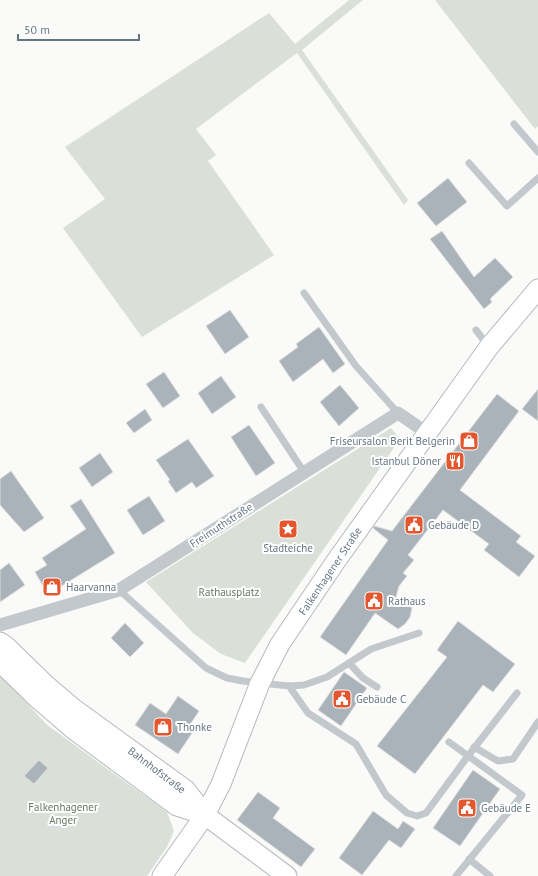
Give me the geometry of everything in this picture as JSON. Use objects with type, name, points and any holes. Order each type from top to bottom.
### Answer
[{"type":"main road","name":"Falkenhagener Straße","points":[[162,876],[204,814],[221,784],[252,682],[280,644],[336,561],[489,347],[538,289]]},
{"type":"main road","name":"Bahnhofstraße","points":[[0,642],[73,708],[186,790],[204,814]]},
{"type":"main road","name":"Bahnhofstraße","points":[[0,662],[37,698],[73,729],[177,806],[204,814]]},
{"type":"main road","points":[[204,814],[287,876]]},
{"type":"street","points":[[398,413],[427,433]]},
{"type":"street","name":"Freimuthstraße","points":[[0,625],[119,590],[398,413]]},
{"type":"lane","points":[[514,124],[538,152]]},
{"type":"lane","points":[[469,163],[507,206],[538,178]]},
{"type":"lane","points":[[304,293],[356,366],[398,413]]},
{"type":"lane","points":[[476,330],[489,347]]},
{"type":"lane","points":[[261,407],[304,472]]},
{"type":"lane","points":[[119,590],[206,668],[227,678],[252,682],[288,686],[304,685],[327,677],[371,649],[418,633]]},
{"type":"lane","points":[[349,663],[363,678],[377,687]]},
{"type":"lane","points":[[288,686],[308,713],[356,744],[386,796],[407,813],[417,816],[426,813],[474,747],[517,693]]},
{"type":"lane","points":[[474,747],[498,761],[513,759],[538,722]]},
{"type":"lane","points":[[449,742],[522,795],[456,876]]},
{"type":"lane","points":[[469,859],[490,876]]},
{"type":"green space","points":[[349,0],[363,0],[302,50],[408,200],[404,205],[297,53],[196,129],[216,155],[208,161],[274,255],[142,337],[63,228],[105,199],[65,147],[269,13],[295,44]]},
{"type":"green space","points":[[435,0],[538,0],[538,126],[535,129]]},
{"type":"green space","name":"Rathausplatz","points":[[391,428],[400,439],[245,663],[221,654],[193,633],[146,582]]},
{"type":"green space","name":"Falkenhagener Anger","points":[[0,674],[47,725],[167,812],[174,831],[167,847],[147,876],[0,876]]},
{"type":"building","points":[[448,178],[467,202],[436,226],[417,203]]},
{"type":"building","points":[[442,231],[474,277],[495,258],[513,277],[490,299],[492,302],[484,309],[430,239]]},
{"type":"building","points":[[230,310],[249,337],[225,354],[206,326]]},
{"type":"building","points":[[319,327],[345,364],[333,373],[323,359],[293,382],[279,361],[298,347],[296,344]]},
{"type":"building","points":[[164,372],[180,396],[163,408],[146,384]]},
{"type":"building","points":[[221,376],[236,397],[212,414],[198,393]]},
{"type":"building","points":[[340,385],[359,408],[339,426],[320,402]]},
{"type":"building","points":[[538,389],[538,421],[522,409]]},
{"type":"building","points":[[497,394],[519,411],[460,490],[521,536],[516,542],[535,556],[519,577],[484,550],[489,544],[443,510],[408,555],[414,560],[403,573],[407,576],[399,586],[396,597],[412,608],[410,617],[405,624],[398,629],[375,613],[346,655],[320,637],[388,540],[373,528],[374,526],[392,531]]},
{"type":"building","points":[[145,409],[152,420],[134,433],[126,423]]},
{"type":"building","points":[[249,425],[275,463],[256,476],[231,437]]},
{"type":"building","points":[[188,439],[214,476],[196,488],[192,482],[176,493],[168,481],[170,480],[156,460]]},
{"type":"building","points":[[100,453],[113,472],[92,487],[79,468]]},
{"type":"building","points":[[11,471],[44,518],[24,532],[0,505],[0,479]]},
{"type":"building","points":[[149,496],[165,521],[143,535],[127,510]]},
{"type":"building","points":[[81,499],[115,553],[60,587],[59,585],[47,593],[35,572],[47,565],[42,558],[86,529],[70,506]]},
{"type":"building","points":[[9,563],[25,585],[0,602],[0,570]]},
{"type":"building","points":[[458,621],[515,664],[493,692],[483,685],[415,774],[377,746],[447,657],[437,650]]},
{"type":"building","points":[[125,623],[144,643],[130,657],[111,638]]},
{"type":"building","name":"Gebäude C","points":[[344,672],[367,688],[341,726],[318,710]]},
{"type":"building","name":"Thonke","points":[[178,696],[199,711],[187,729],[192,733],[178,754],[135,725],[150,703],[166,714]]},
{"type":"building","points":[[39,760],[48,768],[34,784],[24,776]]},
{"type":"building","name":"Gebäude E","points":[[473,770],[500,789],[460,846],[433,828]]},
{"type":"building","points":[[258,792],[280,808],[273,818],[315,849],[301,867],[237,820]]},
{"type":"building","points":[[373,811],[398,829],[403,821],[415,829],[401,848],[389,840],[362,875],[339,858]]},
{"type":"place","name":"Friseursalon Berit Belgerin","points":[[469,441]]},
{"type":"place","name":"Istanbul Döner","points":[[455,461]]},
{"type":"place","name":"Gebäude D","points":[[414,525]]},
{"type":"place","name":"Stadteiche","points":[[288,529]]},
{"type":"place","name":"Haarvanna","points":[[52,587]]},
{"type":"place","name":"Rathaus","points":[[374,601]]},
{"type":"place","name":"Gebäude C","points":[[342,699]]},
{"type":"place","name":"Thonke","points":[[163,727]]},
{"type":"place","name":"Gebäude E","points":[[467,808]]}]
